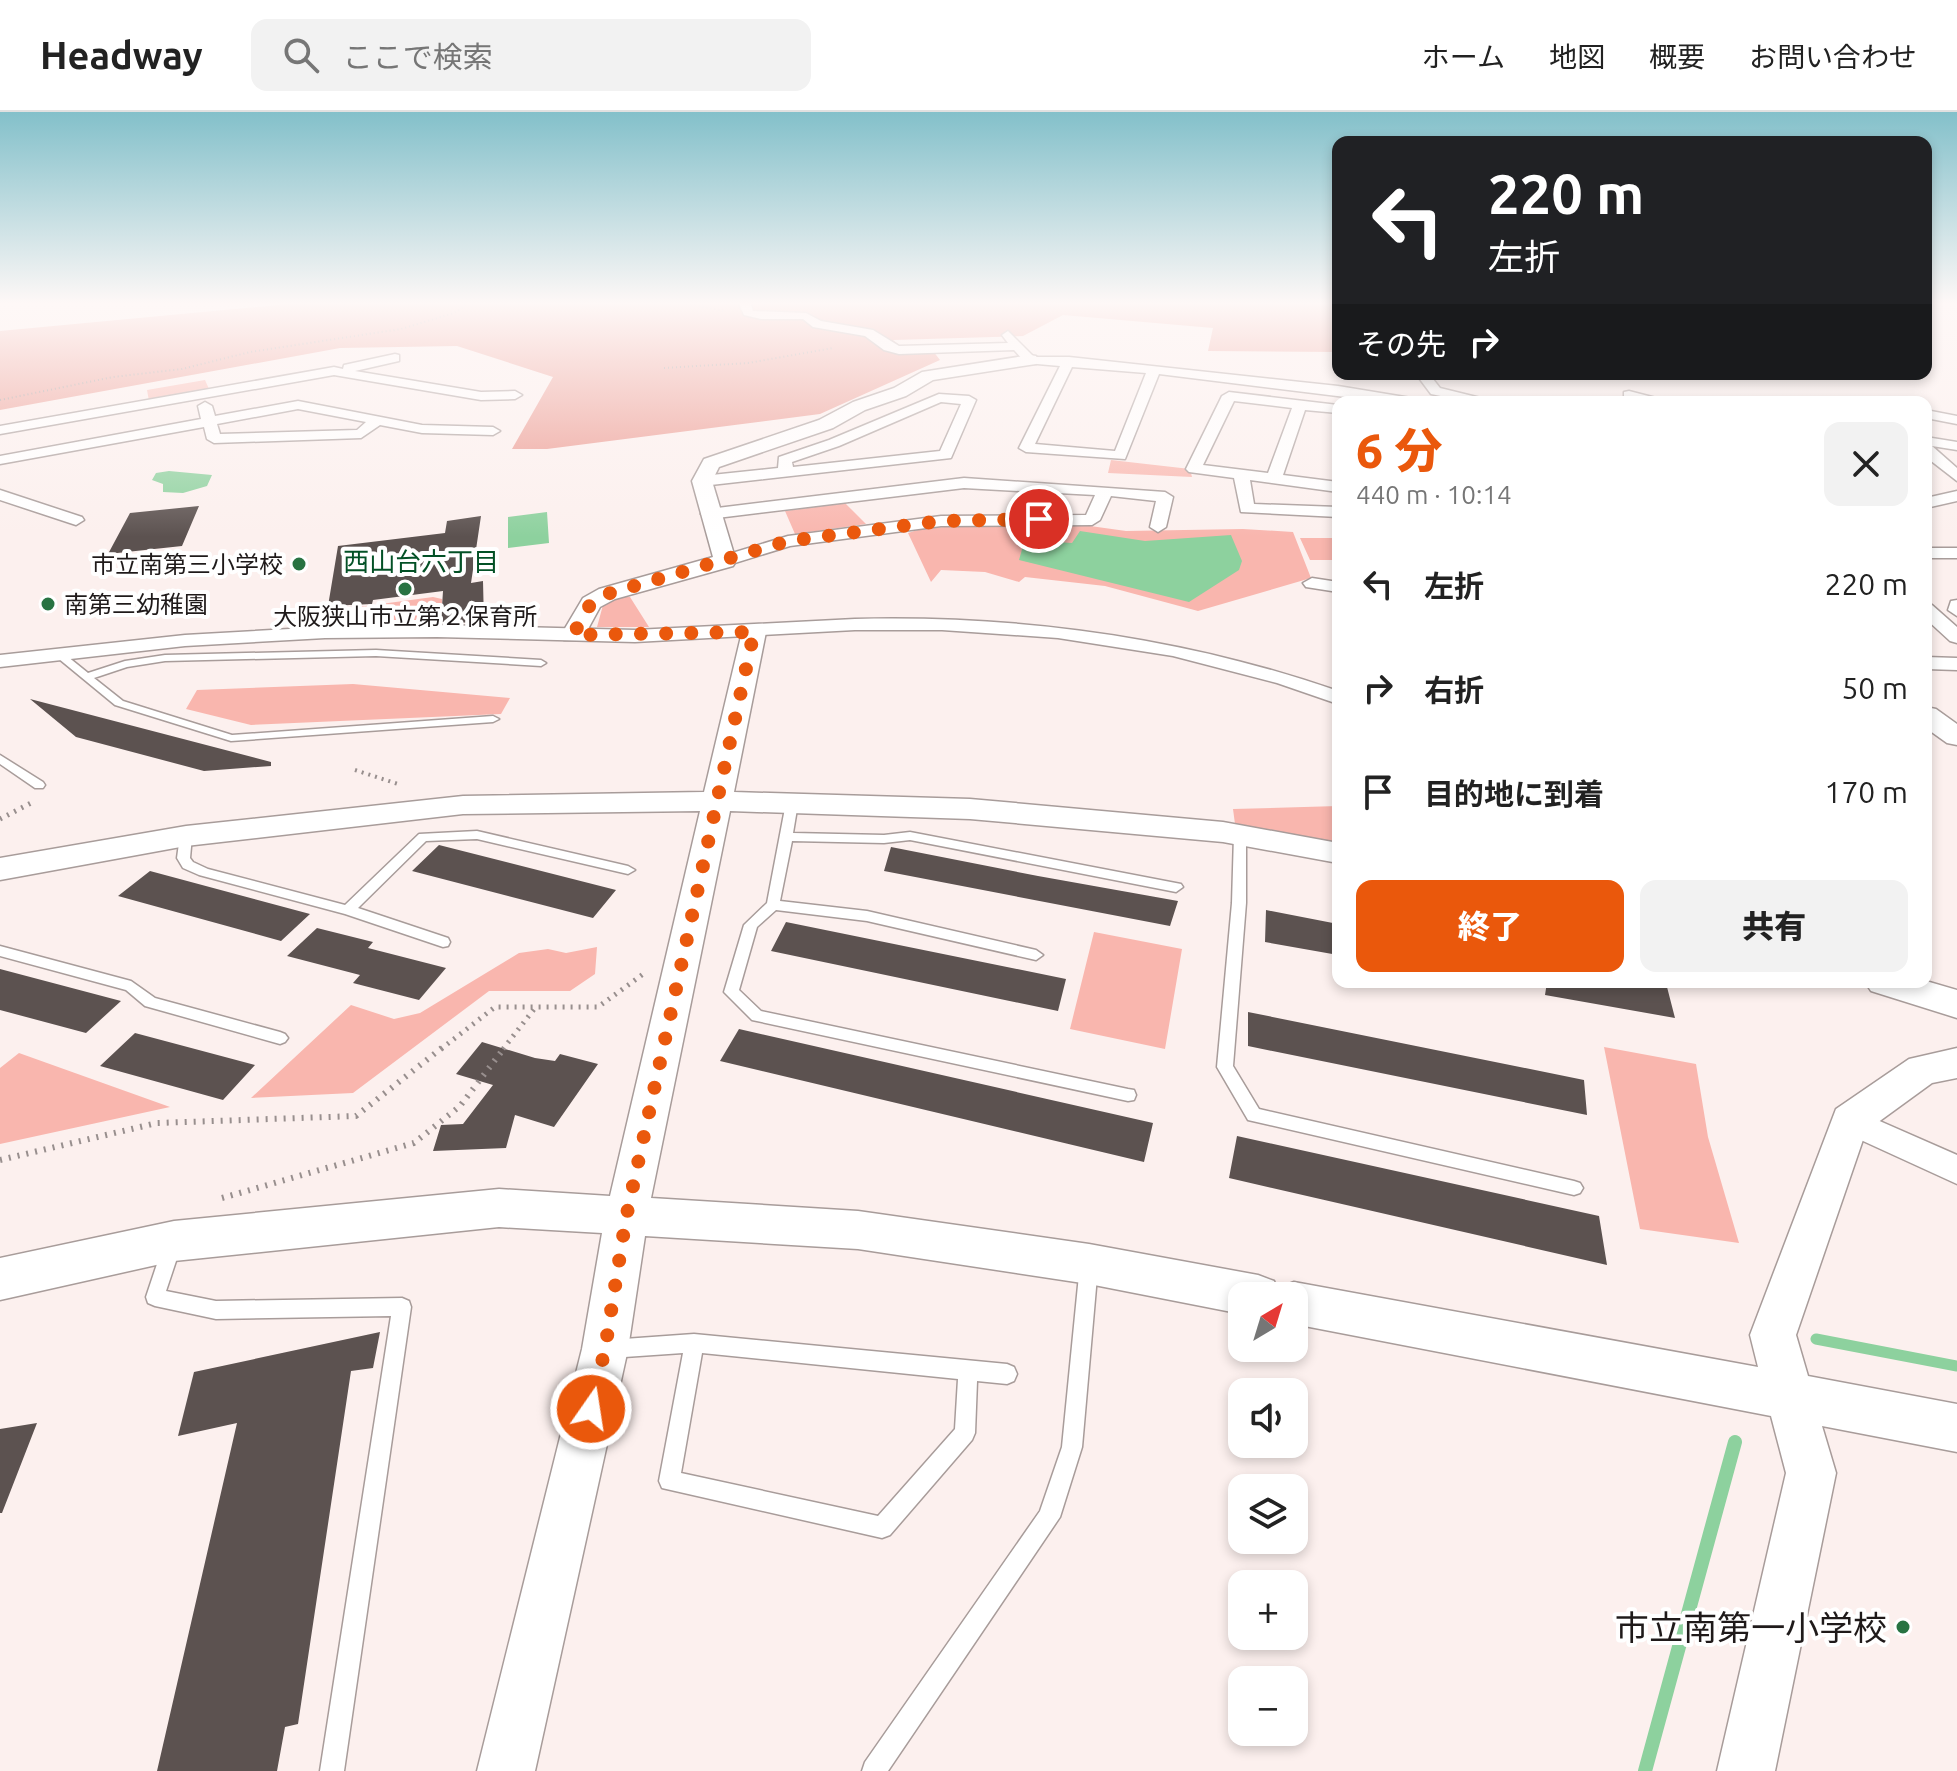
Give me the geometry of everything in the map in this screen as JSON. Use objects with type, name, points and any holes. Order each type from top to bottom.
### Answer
[{"type":"street","points":[[0,430],[274,381]]},
{"type":"street","points":[[367,381],[467,413],[493,431]]},
{"type":"street","points":[[725,561],[702,481],[711,463],[826,424],[859,406],[900,392],[919,381]]},
{"type":"street","points":[[1059,381],[1026,448],[1120,456],[1149,381]]},
{"type":"street","points":[[1240,381],[1350,396]]},
{"type":"street","points":[[1428,381],[1436,391],[1461,396]]},
{"type":"street","points":[[202,394],[214,439],[361,434],[377,420]]},
{"type":"street","points":[[0,460],[298,405],[422,429],[515,395]]},
{"type":"street","points":[[786,472],[784,460],[834,443],[939,398],[972,395],[946,455]]},
{"type":"street","points":[[1332,408],[1229,396],[1194,469],[1332,486]]},
{"type":"street","points":[[1274,478],[1300,405]]},
{"type":"street","points":[[1932,415],[1957,420]]},
{"type":"street","points":[[1932,442],[1957,446]]},
{"type":"street","points":[[1932,454],[1957,476]]},
{"type":"street","points":[[702,481],[946,455]]},
{"type":"street","points":[[946,455],[964,483]]},
{"type":"street","points":[[1241,473],[1247,509],[1332,512]]},
{"type":"street","points":[[709,514],[964,483],[1165,497],[1158,527]]},
{"type":"street","points":[[573,635],[591,603],[607,594],[788,541],[941,521],[1092,520],[1105,491]]},
{"type":"street","points":[[0,495],[76,520]]},
{"type":"street","points":[[1932,502],[1957,496]]},
{"type":"street","points":[[1932,553],[1957,553]]},
{"type":"street","points":[[1312,583],[1332,586]]},
{"type":"street","points":[[1932,609],[1956,608]]},
{"type":"street","points":[[1932,614],[1957,637]]},
{"type":"street","points":[[0,661],[244,635],[374,630],[573,635],[754,632],[885,624],[1006,627],[1084,636],[1203,659],[1332,696]]},
{"type":"street","points":[[506,1771],[605,1349],[626,1218],[720,801],[754,632]]},
{"type":"street","points":[[1932,663],[1957,664]]},
{"type":"street","points":[[1932,719],[1957,737]]},
{"type":"street","points":[[0,869],[186,836],[463,805],[720,801],[970,809],[1240,835],[1332,852]]},
{"type":"street","points":[[1903,988],[1957,1004]]},
{"type":"street","points":[[1746,1771],[1811,1473],[1787,1395],[1773,1335],[1850,1121],[1922,1070],[1957,1063]]},
{"type":"street","points":[[1850,1121],[1957,1170]]},
{"type":"street","points":[[0,1279],[174,1241],[499,1208],[858,1230],[1089,1264],[1228,1290]]},
{"type":"street","points":[[1308,1306],[1957,1428]]},
{"type":"lane","points":[[86,677],[125,664],[165,658],[376,653],[541,663]]},
{"type":"lane","points":[[58,654],[119,703],[231,738],[493,719]]},
{"type":"lane","points":[[0,759],[39,785]]},
{"type":"lane","points":[[792,803],[773,905],[751,925],[731,992],[757,1016],[1128,1095]]},
{"type":"lane","points":[[348,910],[423,837],[477,835],[628,870]]},
{"type":"lane","points":[[1240,835],[1239,903],[1225,1067],[1254,1115],[1574,1188]]},
{"type":"lane","points":[[186,836],[183,858],[188,865],[204,872],[348,910],[443,942]]},
{"type":"lane","points":[[786,837],[884,839],[910,836],[1176,887]]},
{"type":"lane","points":[[773,905],[867,916],[1036,955]]},
{"type":"lane","points":[[0,951],[131,986],[150,1002],[280,1038]]},
{"type":"lane","points":[[174,1241],[155,1297],[216,1310],[402,1307],[332,1771]]},
{"type":"lane","points":[[874,1771],[1049,1517],[1072,1447],[1089,1264]]},
{"type":"lane","points":[[605,1349],[694,1343],[1007,1374]]},
{"type":"lane","points":[[694,1343],[669,1481],[882,1527],[965,1433],[968,1370]]},
{"type":"path","points":[[0,400],[100,381]]},
{"type":"path","points":[[0,819],[34,801]]},
{"type":"path","points":[[0,1160],[157,1123],[356,1116],[495,1007],[598,1007],[654,967]]},
{"type":"path","points":[[209,1202],[414,1143],[460,1106],[536,1007]]},
{"type":"shaded area","points":[[0,381],[157,381],[0,410]]},
{"type":"shaded area","points":[[197,381],[206,381],[209,389],[149,401],[147,390]]},
{"type":"shaded area","points":[[550,381],[892,381],[820,414],[547,449],[512,449]]},
{"type":"shaded area","points":[[1111,460],[1190,469],[1192,477],[1108,473]]},
{"type":"shaded area","points":[[169,471],[212,475],[207,486],[183,493],[163,492],[163,484],[152,480],[156,473]]},
{"type":"shaded area","points":[[845,503],[866,524],[795,534],[785,511]]},
{"type":"shaded area","points":[[547,512],[549,543],[508,548],[508,517]]},
{"type":"shaded area","points":[[1083,525],[1126,531],[1243,529],[1293,532],[1311,578],[1198,611],[1105,586],[1025,577],[1019,582],[985,572],[941,570],[931,582],[908,533],[924,528]]},
{"type":"shaded area","points":[[1080,531],[1145,541],[1231,535],[1242,561],[1239,570],[1189,602],[1019,560],[1027,532],[1042,541],[1072,543]]},
{"type":"shaded area","points":[[1300,538],[1332,538],[1332,560],[1310,560]]},
{"type":"shaded area","points":[[433,597],[442,599],[442,610],[430,621],[351,617],[351,608]]},
{"type":"shaded area","points":[[616,597],[630,597],[649,627],[597,627],[603,605]]},
{"type":"shaded area","points":[[353,684],[510,698],[501,714],[251,725],[186,709],[197,690]]},
{"type":"shaded area","points":[[1332,806],[1332,843],[1235,824],[1233,809]]},
{"type":"shaded area","points":[[1094,932],[1182,949],[1165,1049],[1070,1029]]},
{"type":"shaded area","points":[[597,947],[595,974],[570,991],[489,991],[353,1093],[251,1098],[351,1005],[394,1019],[420,1013],[519,953],[548,949],[566,953]]},
{"type":"shaded area","points":[[1604,1047],[1696,1064],[1708,1137],[1739,1243],[1640,1229]]},
{"type":"shaded area","points":[[19,1053],[170,1107],[0,1144],[0,1068]]},
{"type":"building","points":[[199,506],[182,546],[108,554],[130,513]]},
{"type":"building","points":[[481,516],[471,583],[483,581],[484,623],[441,622],[443,591],[373,600],[372,604],[328,606],[338,546],[445,533],[447,521]]},
{"type":"building","points":[[30,699],[271,762],[271,766],[204,771],[76,737]]},
{"type":"building","points":[[439,845],[616,890],[593,918],[412,871]]},
{"type":"building","points":[[891,847],[1178,901],[1170,926],[884,871]]},
{"type":"building","points":[[150,871],[310,914],[281,941],[118,896]]},
{"type":"building","points":[[1266,910],[1332,923],[1332,954],[1265,942]]},
{"type":"building","points":[[786,922],[1066,979],[1058,1011],[771,951]]},
{"type":"building","points":[[317,928],[373,942],[368,948],[446,968],[419,1000],[353,983],[360,975],[287,956]]},
{"type":"building","points":[[0,969],[121,1001],[86,1033],[0,1010]]},
{"type":"building","points":[[1546,988],[1667,988],[1675,1018],[1545,995]]},
{"type":"building","points":[[1248,1012],[1584,1080],[1587,1115],[1248,1046]]},
{"type":"building","points":[[739,1029],[1153,1123],[1144,1162],[720,1061]]},
{"type":"building","points":[[135,1033],[255,1065],[223,1100],[100,1066]]},
{"type":"building","points":[[482,1042],[535,1058],[555,1061],[560,1054],[598,1064],[554,1127],[515,1115],[506,1148],[433,1151],[441,1125],[463,1124],[493,1085],[456,1074]]},
{"type":"building","points":[[1237,1136],[1599,1216],[1607,1265],[1229,1178]]},
{"type":"building","points":[[380,1332],[373,1368],[351,1371],[298,1724],[285,1727],[277,1771],[157,1771],[237,1423],[178,1436],[194,1372]]},
{"type":"building","points":[[37,1423],[2,1513],[0,1513],[0,1429]]},
{"type":"waterway","points":[[1816,1339],[1957,1366]]},
{"type":"waterway","points":[[1645,1771],[1735,1442]]},
{"type":"place","name":"市立南第三小学校","points":[[299,564]]},
{"type":"place","name":"大阪狭山市立第２保育所","points":[[405,589]]},
{"type":"place","name":"南第三幼稚園","points":[[48,604]]},
{"type":"place","name":"市立南第一小学校","points":[[1903,1627]]},
{"type":"district","name":"西山台六丁目","points":[[421,561]]},
{"type":"route","points":[[591,1409],[605,1349],[626,1218],[720,801],[754,632],[573,635],[591,603],[607,594],[788,541],[941,521],[1039,519]]}]
